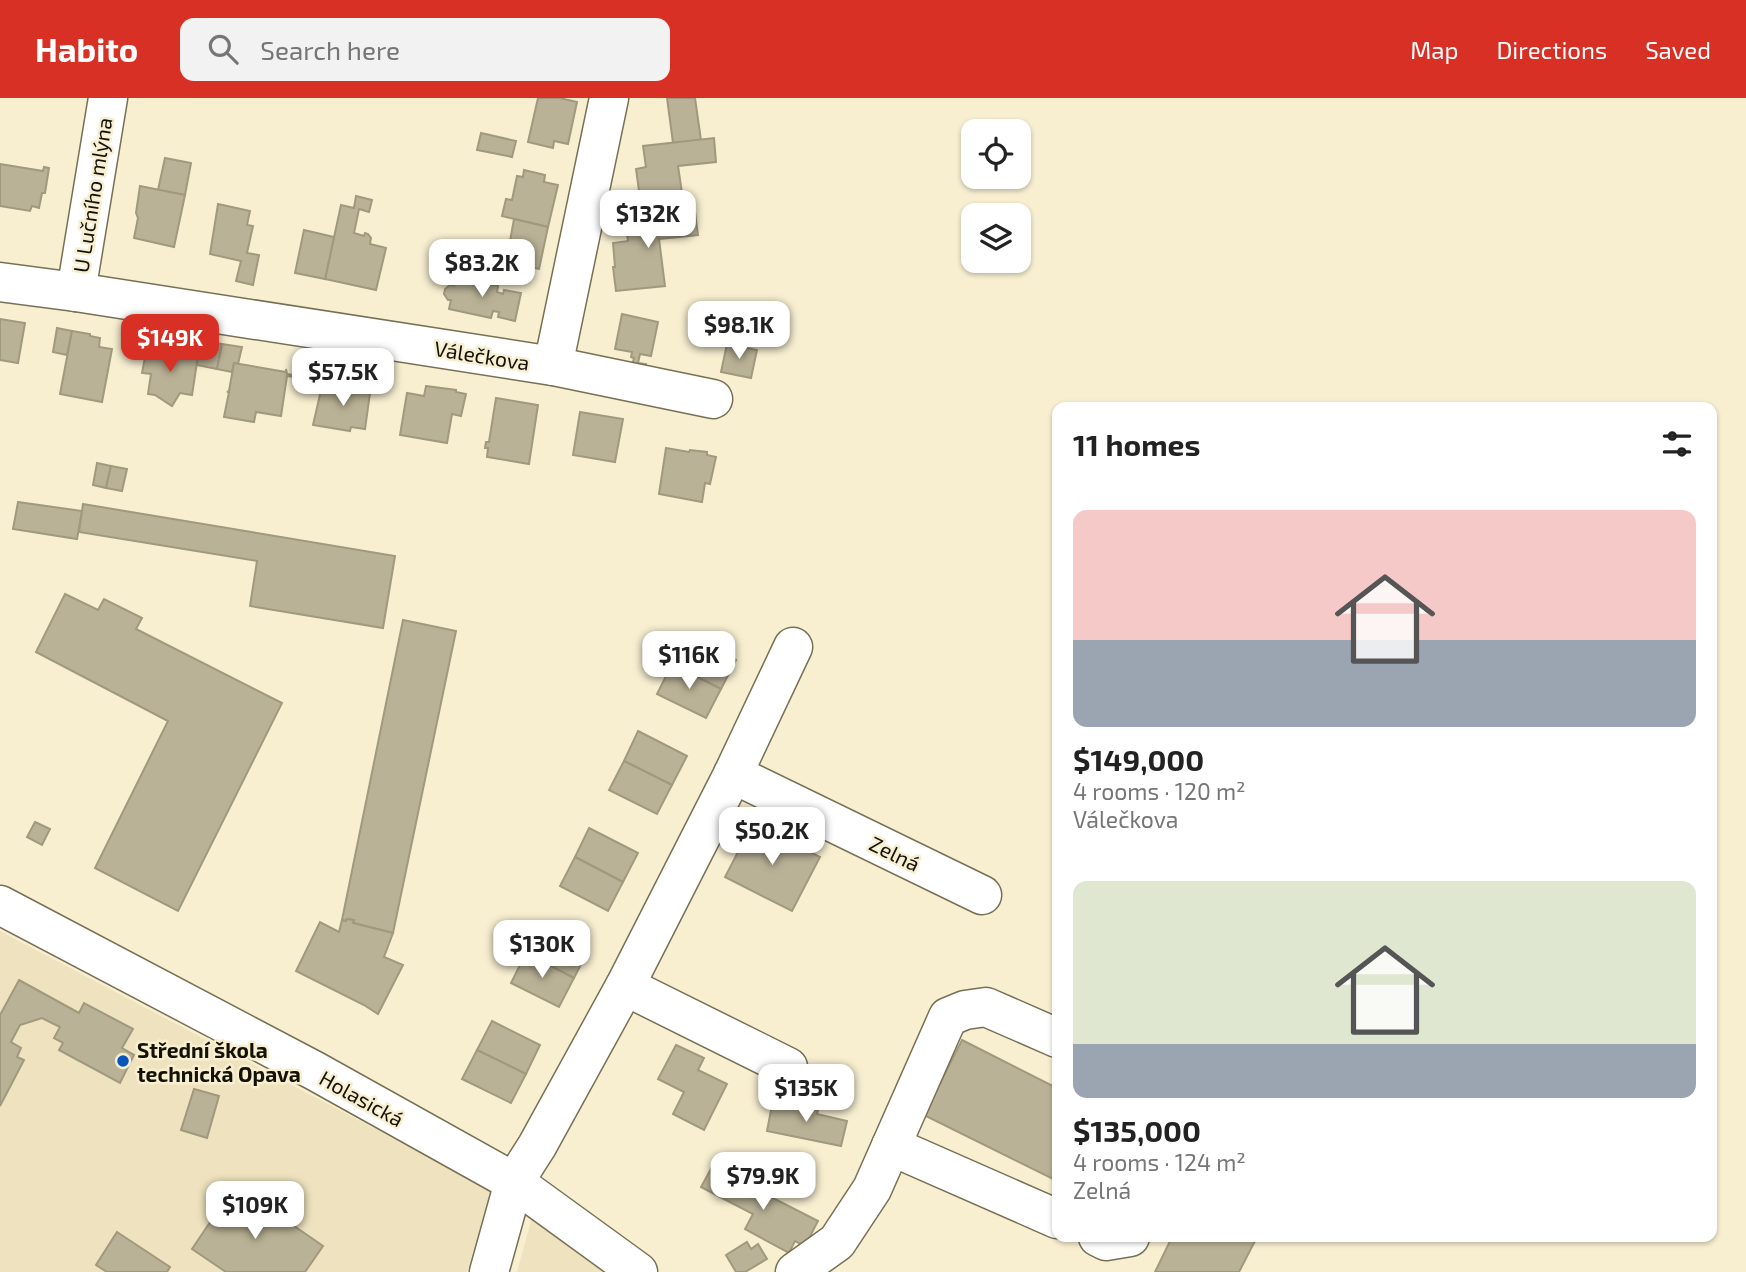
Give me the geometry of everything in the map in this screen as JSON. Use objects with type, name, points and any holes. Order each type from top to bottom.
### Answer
[{"type":"street","name":"U Lučního mlýna","points":[[76,292],[108,98]]},
{"type":"street","points":[[553,366],[609,98]]},
{"type":"street","name":"Válečkova","points":[[0,282],[553,366],[713,399]]},
{"type":"street","points":[[489,1272],[514,1182],[537,1146],[625,986],[733,774],[793,647]]},
{"type":"street","name":"Zelná","points":[[733,774],[982,895]]},
{"type":"street","name":"Holasická","points":[[0,905],[315,1071],[514,1182],[638,1272]]},
{"type":"street","points":[[625,986],[788,1067]]},
{"type":"street","points":[[795,1272],[838,1242],[872,1189],[948,1017],[965,1010],[986,1007],[1052,1036]]},
{"type":"street","points":[[891,1146],[1052,1217]]},
{"type":"shaded area","name":"Střední škola technická Opava","points":[[0,931],[491,1190],[467,1272],[0,1272]]},
{"type":"shaded area","points":[[533,1214],[608,1272],[517,1272]]},
{"type":"building","points":[[538,98],[560,98],[577,102],[568,144],[554,141],[553,148],[528,142]]},
{"type":"building","points":[[667,98],[695,98],[701,140],[673,143]]},
{"type":"building","points":[[481,133],[516,141],[512,157],[477,150]]},
{"type":"building","points":[[714,138],[716,162],[678,166],[685,213],[657,216],[654,196],[640,198],[636,169],[646,167],[643,146]]},
{"type":"building","points":[[165,158],[191,163],[185,195],[158,190]]},
{"type":"building","points":[[0,164],[43,171],[44,167],[49,168],[45,193],[42,193],[39,208],[32,206],[30,211],[0,206]]},
{"type":"building","points":[[524,170],[545,175],[544,182],[558,185],[548,227],[502,216],[506,199],[512,200],[517,176],[523,177]]},
{"type":"building","points":[[140,186],[185,195],[174,247],[134,238]]},
{"type":"building","points":[[356,196],[372,200],[369,212],[359,209],[354,233],[364,236],[365,233],[368,234],[371,238],[370,244],[386,248],[376,290],[325,279],[341,205],[354,208]]},
{"type":"building","points":[[218,204],[250,211],[247,225],[253,226],[247,253],[259,255],[253,285],[236,281],[241,261],[210,254]]},
{"type":"building","points":[[695,212],[698,235],[659,239],[665,286],[616,291],[613,243],[628,241],[625,220]]},
{"type":"building","points":[[514,219],[548,227],[539,269],[503,260],[504,254],[499,252],[502,240],[510,241]]},
{"type":"building","points":[[304,230],[334,237],[325,279],[295,273]]},
{"type":"building","points":[[456,277],[498,286],[497,292],[503,294],[504,290],[521,293],[515,321],[498,317],[499,312],[493,311],[491,318],[449,309],[451,300],[444,294],[445,289],[450,285],[454,286]]},
{"type":"building","points":[[622,314],[658,322],[651,356],[640,354],[638,363],[646,364],[645,369],[632,366],[632,352],[615,349]]},
{"type":"building","points":[[0,319],[25,323],[18,363],[0,360]]},
{"type":"building","points":[[57,328],[72,331],[67,355],[53,352]]},
{"type":"building","points":[[72,331],[100,338],[99,347],[112,349],[102,402],[60,394]]},
{"type":"building","points":[[197,340],[222,344],[217,369],[197,365]]},
{"type":"building","points":[[222,344],[242,347],[238,364],[234,363],[232,372],[217,369]]},
{"type":"building","points":[[727,344],[757,350],[751,378],[721,372]]},
{"type":"building","points":[[156,349],[198,356],[192,395],[180,393],[172,406],[155,395],[148,394],[151,374],[142,373],[146,352],[155,353]]},
{"type":"building","points":[[234,363],[286,372],[286,369],[287,374],[301,376],[287,376],[281,416],[256,412],[254,422],[224,417]]},
{"type":"building","points":[[358,384],[371,386],[365,429],[351,427],[350,431],[313,425],[322,386],[356,392]]},
{"type":"building","points":[[426,386],[466,394],[461,416],[452,414],[447,443],[400,435],[407,393],[424,396]]},
{"type":"building","points":[[496,398],[538,405],[529,464],[487,457],[488,448],[485,448],[486,442],[489,442]]},
{"type":"building","points":[[580,412],[623,419],[615,462],[573,455]]},
{"type":"building","points":[[666,448],[707,452],[707,455],[716,457],[710,484],[705,483],[702,502],[659,494]]},
{"type":"building","points":[[97,463],[111,466],[106,488],[93,485]]},
{"type":"building","points":[[111,466],[127,469],[122,491],[106,488]]},
{"type":"building","points":[[18,502],[82,511],[77,539],[13,529]]},
{"type":"building","points":[[83,504],[395,556],[383,628],[250,606],[257,561],[79,532]]},
{"type":"building","points":[[65,594],[98,610],[104,599],[142,618],[136,629],[282,703],[178,911],[95,868],[168,721],[36,652]]},
{"type":"building","points":[[403,620],[456,631],[393,933],[353,923],[354,920],[342,920]]},
{"type":"building","points":[[687,635],[736,660],[721,689],[672,664]]},
{"type":"building","points":[[672,664],[721,689],[706,718],[657,694]]},
{"type":"building","points":[[638,731],[687,756],[672,785],[624,761]]},
{"type":"building","points":[[624,761],[672,785],[657,814],[609,790]]},
{"type":"building","points":[[35,822],[50,829],[42,845],[27,837]]},
{"type":"building","points":[[753,823],[820,857],[792,911],[725,877]]},
{"type":"building","points":[[589,828],[638,853],[623,882],[575,857]]},
{"type":"building","points":[[575,857],[623,882],[608,911],[560,886]]},
{"type":"building","points":[[347,919],[393,933],[384,957],[403,965],[378,1014],[296,971],[320,922],[339,932],[342,920]]},
{"type":"building","points":[[541,924],[589,949],[574,978],[526,953]]},
{"type":"building","points":[[526,953],[574,978],[559,1007],[511,983]]},
{"type":"building","points":[[19,980],[79,1013],[84,1003],[133,1029],[122,1048],[134,1055],[120,1083],[59,1050],[63,1043],[54,1038],[60,1027],[42,1018],[20,1025],[11,1042],[21,1048],[17,1057],[24,1060],[0,1106],[0,1015]]},
{"type":"building","points":[[492,1021],[540,1045],[526,1074],[477,1050]]},
{"type":"building","points":[[962,1040],[1052,1085],[1052,1179],[924,1115]]},
{"type":"building","points":[[676,1045],[704,1058],[698,1070],[727,1084],[704,1130],[673,1114],[684,1092],[658,1079]]},
{"type":"building","points":[[477,1050],[526,1074],[511,1103],[462,1079]]},
{"type":"building","points":[[194,1089],[219,1096],[207,1138],[181,1130]]},
{"type":"building","points":[[786,1103],[818,1110],[817,1114],[847,1121],[841,1146],[767,1131],[772,1105],[785,1108]]},
{"type":"building","points":[[712,1167],[818,1221],[805,1246],[795,1241],[789,1253],[745,1229],[753,1214],[701,1187]]},
{"type":"building","points":[[245,1192],[323,1246],[305,1272],[226,1272],[192,1249],[223,1203],[233,1209]]},
{"type":"building","points":[[117,1232],[170,1267],[167,1272],[107,1272],[96,1265]]},
{"type":"building","points":[[747,1242],[751,1249],[758,1244],[767,1259],[745,1272],[736,1272],[726,1255]]},
{"type":"building","points":[[1170,1242],[1254,1242],[1239,1272],[1155,1272]]},
{"type":"place","name":"Střední škola technická Opava","points":[[123,1061]]}]
